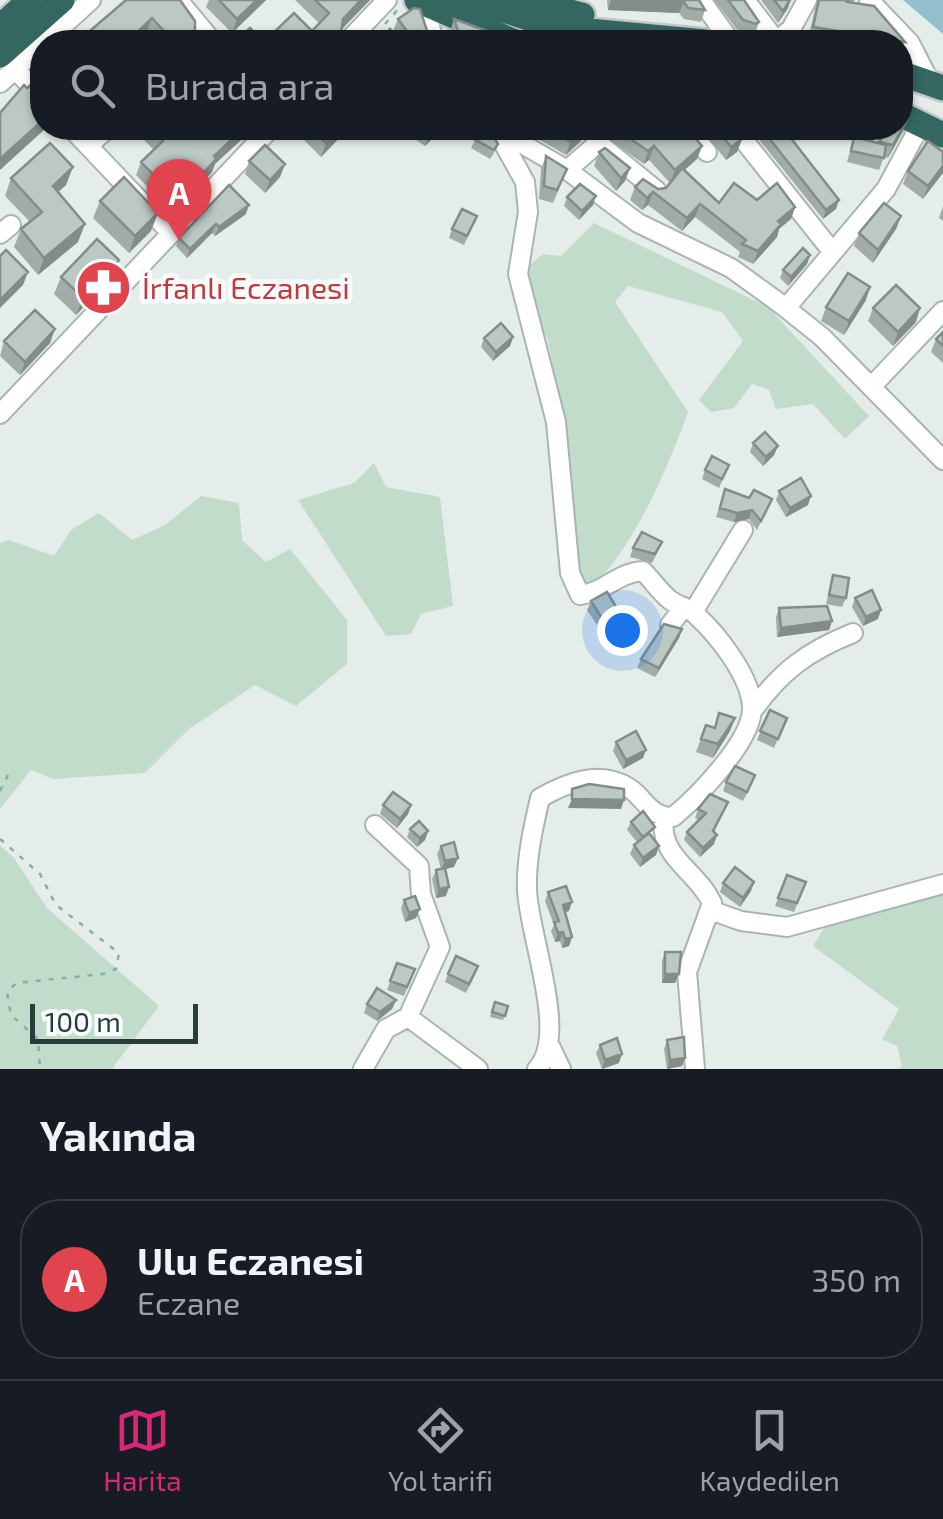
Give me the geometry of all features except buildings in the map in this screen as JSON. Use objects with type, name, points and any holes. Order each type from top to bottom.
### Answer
[{"type":"highway","points":[[0,27],[30,0]]},
{"type":"highway","points":[[36,30],[62,0]]},
{"type":"highway","points":[[422,0],[488,30]]},
{"type":"highway","points":[[422,0],[520,30]]},
{"type":"highway","points":[[474,0],[558,28],[579,30]]},
{"type":"highway","points":[[523,0],[569,6],[653,30]]},
{"type":"highway","points":[[8,62],[30,37]]},
{"type":"street","points":[[59,30],[92,0]]},
{"type":"street","points":[[178,0],[200,30]]},
{"type":"street","points":[[358,30],[387,0]]},
{"type":"street","points":[[422,0],[431,30]]},
{"type":"street","points":[[701,0],[723,30]]},
{"type":"street","points":[[745,0],[768,30]]},
{"type":"street","points":[[790,30],[807,0]]},
{"type":"street","points":[[869,0],[898,30]]},
{"type":"street","points":[[913,52],[922,80]]},
{"type":"street","points":[[0,83],[8,62],[30,85]]},
{"type":"street","points":[[786,308],[818,274],[830,250],[886,189],[930,128]]},
{"type":"street","points":[[82,140],[170,232]]},
{"type":"street","points":[[88,146],[95,140]]},
{"type":"street","points":[[0,414],[259,140]]},
{"type":"street","points":[[503,140],[525,182],[528,212],[518,274],[556,422],[570,574],[580,596],[598,593],[621,573],[644,571],[672,602],[689,610],[718,639],[747,688],[753,710]]},
{"type":"street","points":[[517,140],[566,170],[638,223],[731,268],[786,308],[943,460]]},
{"type":"street","points":[[696,140],[707,152]]},
{"type":"street","points":[[743,140],[830,250]]},
{"type":"street","points":[[566,170],[598,144],[656,190]]},
{"type":"street","points":[[871,387],[943,312]]},
{"type":"street","points":[[670,625],[689,610],[743,530]]},
{"type":"street","points":[[536,1069],[549,1056],[550,1046],[528,890],[530,839],[540,798],[570,780],[596,779],[630,788],[642,804],[664,818],[673,818],[704,792],[774,680],[801,656],[853,633]]},
{"type":"street","points":[[664,818],[668,851],[704,886],[712,903],[690,952],[687,972],[695,1069]]},
{"type":"street","points":[[363,1069],[386,1029],[408,1017],[440,947],[421,894],[419,866],[375,825]]},
{"type":"street","points":[[710,910],[741,921],[788,927],[943,884]]},
{"type":"street","points":[[408,1017],[478,1069]]},
{"type":"street","points":[[550,1046],[562,1069]]},
{"type":"path","points":[[388,25],[422,0]]},
{"type":"path","points":[[0,792],[11,769]]},
{"type":"path","points":[[0,838],[40,874],[56,905],[119,953],[116,969],[103,974],[16,983],[7,993],[11,1016],[38,1039],[40,1069]]},
{"type":"green space","points":[[594,223],[768,307],[869,416],[845,439],[813,404],[776,409],[769,390],[752,384],[734,408],[711,412],[699,400],[743,341],[722,312],[628,286],[615,302],[688,412],[638,525],[595,585],[582,583],[577,564],[567,432],[547,338],[527,299],[527,267],[543,254],[561,256]]},
{"type":"green space","points":[[374,463],[386,487],[440,497],[453,606],[421,614],[411,634],[386,636],[298,500],[354,483]]},
{"type":"green space","points":[[201,496],[239,503],[242,540],[266,562],[290,549],[347,620],[347,664],[296,706],[255,685],[189,729],[145,773],[53,779],[31,770],[0,809],[0,543],[9,540],[54,556],[71,530],[99,513],[132,540],[165,525]]},
{"type":"green space","points":[[0,845],[14,858],[47,908],[159,1006],[112,1069],[0,1069]]},
{"type":"green space","points":[[923,894],[943,896],[943,1069],[899,1069],[902,1066],[897,1046],[882,1039],[899,1009],[813,946],[824,928]]},
{"type":"water","points":[[903,0],[943,0],[943,34]]},
{"type":"place","name":"Ulu Eczanesi","points":[[179,241]]},
{"type":"place","name":"İrfanlı Eczanesi","points":[[103,287]]}]
